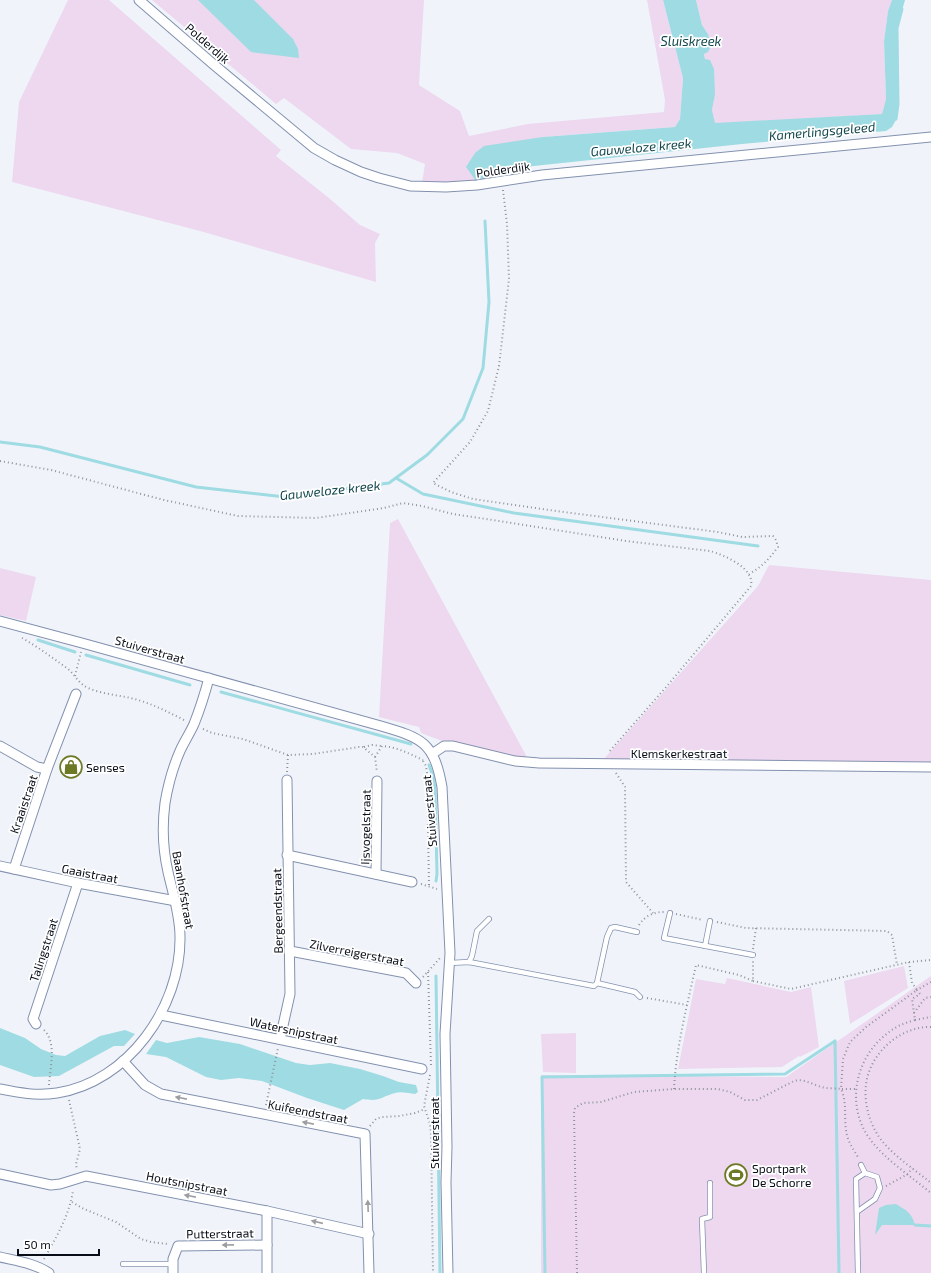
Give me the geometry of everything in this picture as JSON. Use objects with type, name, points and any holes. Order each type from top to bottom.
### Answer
[{"type":"street","name":"Polderdijk","points":[[139,0],[314,148],[335,160],[379,178],[410,186],[446,187],[550,175],[931,137]]},
{"type":"street","name":"Stuiverstraat","points":[[0,621],[411,735],[422,742],[432,754],[439,772],[442,787],[450,963],[445,1034],[448,1273]]},
{"type":"street","name":"Baanhofstraat","points":[[0,1089],[27,1094],[49,1094],[67,1091],[90,1082],[102,1076],[123,1061],[140,1044],[161,1015],[172,988],[180,956],[179,919],[165,855],[165,803],[173,768],[198,714],[209,678]]},
{"type":"street","name":"Kraaistraat","points":[[14,869],[47,769],[76,694]]},
{"type":"street","name":"Kraaistraat","points":[[0,746],[37,767],[47,769]]},
{"type":"street","name":"Klemskerkestraat","points":[[432,754],[444,746],[453,746],[514,761],[539,763],[598,765],[931,767]]},
{"type":"street","name":"Bergeendstraat","points":[[280,1039],[290,994],[287,780]]},
{"type":"street","name":"Ijsvogelstraat","points":[[376,874],[377,781]]},
{"type":"street","name":"Ijsvogelstraat","points":[[287,855],[412,882]]},
{"type":"street","name":"Gaaistraat","points":[[0,866],[78,883],[176,901]]},
{"type":"street","name":"Talingstraat","points":[[36,1024],[33,1019],[78,883]]},
{"type":"street","name":"Zilverreigerstraat","points":[[290,951],[406,973],[416,983]]},
{"type":"street","name":"Watersnipstraat","points":[[161,1015],[422,1069]]},
{"type":"street","name":"Kuifeendstraat","points":[[123,1061],[145,1085],[161,1094],[365,1134]]},
{"type":"street","points":[[365,1134],[369,1273]]},
{"type":"street","name":"Houtsnipstraat","points":[[0,1174],[51,1184],[60,1184],[86,1176],[267,1211],[369,1234]]},
{"type":"street","points":[[267,1211],[267,1273]]},
{"type":"street","name":"Putterstraat","points":[[173,1268],[173,1259],[178,1246],[267,1245]]},
{"type":"street","points":[[0,1257],[39,1267],[49,1273]]},
{"type":"lane","points":[[670,913],[664,938],[753,955]]},
{"type":"lane","points":[[469,962],[472,956],[477,930],[489,919]]},
{"type":"lane","points":[[705,946],[710,921]]},
{"type":"lane","points":[[597,983],[607,937],[611,928],[615,927],[638,932]]},
{"type":"lane","points":[[450,963],[469,962],[594,986],[597,983],[635,992],[640,997]]},
{"type":"lane","points":[[858,1211],[875,1199],[880,1188],[877,1177],[865,1172],[861,1165]]},
{"type":"lane","points":[[858,1273],[858,1211],[856,1179],[865,1172]]},
{"type":"lane","points":[[704,1273],[702,1219],[710,1217],[710,1183]]},
{"type":"lane","points":[[123,1264],[173,1268]]},
{"type":"path","points":[[501,181],[507,224],[509,279],[499,366],[488,411],[470,442],[433,483],[451,492],[473,499],[718,532],[742,537],[773,536],[778,547],[760,569],[749,574]]},
{"type":"path","points":[[0,461],[51,470],[164,500],[238,516],[316,518],[403,504],[422,506],[453,514],[479,518],[710,551],[723,555],[743,568],[752,580],[751,586],[598,765]]},
{"type":"path","points":[[19,636],[62,665],[82,684],[94,690],[138,700],[185,720]]},
{"type":"path","points":[[75,676],[82,643]]},
{"type":"path","points":[[203,728],[212,733],[243,739],[288,755],[312,754],[372,745],[405,751],[416,756],[423,761],[426,766],[427,774],[429,885]]},
{"type":"path","points":[[377,781],[375,757],[382,746]]},
{"type":"path","points":[[363,747],[375,757]]},
{"type":"path","points":[[423,761],[432,754]]},
{"type":"path","points":[[287,780],[288,755]]},
{"type":"path","points":[[614,771],[625,787],[626,882],[653,913],[642,921],[638,932]]},
{"type":"path","points":[[412,882],[429,885],[436,888]]},
{"type":"path","points":[[753,981],[753,955],[756,928],[887,931],[892,935],[897,964]]},
{"type":"path","points":[[433,1273],[431,1133],[430,1124],[425,1109],[425,1102],[431,1071],[428,972],[439,960]]},
{"type":"path","points":[[674,1089],[675,1071],[696,965],[739,975],[753,981],[791,989],[897,964],[931,960]]},
{"type":"path","points":[[909,962],[912,983],[920,994],[912,998],[915,1020]]},
{"type":"path","points":[[861,1165],[851,1146],[846,1131],[843,1096],[840,1089],[843,1059],[850,1042],[866,1027],[917,990],[931,982]]},
{"type":"path","points":[[640,997],[687,1005]]},
{"type":"path","points":[[914,1012],[925,998],[931,997]]},
{"type":"path","points":[[931,1017],[915,1020],[896,1027],[880,1039],[872,1048],[862,1065],[856,1089],[858,1110],[865,1131],[878,1149],[931,1193]]},
{"type":"path","points":[[36,1024],[45,1030],[52,1044],[49,1080]]},
{"type":"path","points":[[931,1027],[913,1029],[898,1036],[885,1046],[870,1068],[866,1083],[867,1109],[876,1132],[885,1145],[931,1183]]},
{"type":"path","points":[[264,1114],[277,1052]]},
{"type":"path","points":[[577,1273],[575,1108],[583,1103],[601,1102],[634,1092],[674,1089],[718,1089],[730,1092],[745,1100],[752,1101],[798,1080],[822,1087],[856,1089]]},
{"type":"path","points":[[39,1267],[58,1233],[72,1202],[77,1171],[76,1164],[80,1149],[67,1091]]},
{"type":"path","points":[[365,1134],[376,1119],[415,1113],[425,1109]]},
{"type":"path","points":[[880,1188],[891,1184],[908,1174],[912,1168]]},
{"type":"path","points":[[72,1202],[84,1210],[116,1222],[141,1239],[178,1246]]},
{"type":"shaded area","points":[[68,0],[109,0],[281,150],[276,156],[360,225],[380,234],[375,243],[376,282],[200,231],[12,182],[19,102]]},
{"type":"shaded area","points":[[152,0],[424,0],[419,85],[460,111],[469,136],[528,124],[664,112],[665,100],[647,0],[663,0],[683,78],[680,119],[675,127],[543,137],[476,181],[447,185],[422,183],[425,164],[397,153],[351,149],[284,98],[276,104]]},
{"type":"shaded area","points":[[696,0],[892,0],[888,11],[884,41],[886,99],[882,114],[715,124],[712,110],[715,95],[704,54],[708,34],[702,25]]},
{"type":"shaded area","points":[[398,519],[528,759],[515,758],[453,742],[442,741],[421,733],[419,727],[379,717],[390,523]]},
{"type":"shaded area","points":[[769,565],[931,580],[931,763],[602,761],[758,586]]},
{"type":"shaded area","points":[[0,568],[36,577],[26,621],[0,615]]},
{"type":"shaded area","points":[[904,966],[908,988],[850,1024],[844,981]]},
{"type":"shaded area","name":"Sportpark De Schorre","points":[[931,976],[931,1273],[541,1273],[541,1075],[786,1077]]},
{"type":"shaded area","points":[[727,978],[791,992],[811,987],[819,1047],[800,1057],[799,1056],[782,1067],[678,1069],[696,979],[725,984]]},
{"type":"shaded area","points":[[576,1033],[576,1073],[543,1072],[541,1034]]},
{"type":"water","points":[[198,0],[254,0],[293,39],[298,49],[299,58],[251,52]]},
{"type":"water","name":"Sluiskreek","points":[[663,0],[696,0],[702,25],[708,34],[711,46],[708,52],[704,54],[705,59],[710,60],[714,69],[715,95],[712,110],[715,123],[882,114],[886,99],[884,41],[888,11],[892,0],[905,0],[897,28],[898,104],[896,120],[892,127],[886,131],[742,144],[495,170],[487,179],[476,181],[466,167],[475,153],[484,146],[543,137],[675,127],[680,119],[683,78]]},
{"type":"water","points":[[0,1028],[25,1038],[41,1049],[56,1055],[65,1056],[100,1036],[125,1030],[135,1034],[124,1046],[114,1046],[59,1076],[34,1077],[0,1065]]},
{"type":"water","points":[[199,1037],[240,1044],[296,1063],[310,1065],[330,1063],[360,1069],[399,1082],[416,1085],[418,1092],[415,1094],[397,1092],[377,1099],[363,1099],[344,1110],[262,1081],[239,1078],[221,1080],[206,1077],[166,1057],[146,1054],[156,1040],[167,1043]]},
{"type":"water","points":[[896,1204],[908,1212],[915,1225],[882,1225],[875,1235],[879,1208],[886,1205]]},
{"type":"waterway","name":"Kamerlingsgeleed","points":[[896,119],[898,104],[897,28],[902,9]]},
{"type":"waterway","name":"Gauweloze kreek","points":[[0,442],[40,447],[196,487],[285,497],[389,483],[427,455],[463,419],[483,368],[489,302],[485,221]]},
{"type":"waterway","points":[[396,478],[423,494],[514,513],[758,546]]},
{"type":"waterway","points":[[38,640],[75,652]]},
{"type":"waterway","points":[[86,655],[190,685]]},
{"type":"waterway","points":[[221,692],[411,744]]},
{"type":"waterway","points":[[429,765],[433,776],[435,789],[436,881]]},
{"type":"waterway","points":[[436,976],[440,1273]]},
{"type":"waterway","points":[[835,1041],[839,1273]]},
{"type":"waterway","points":[[545,1273],[542,1077],[785,1074],[835,1041]]},
{"type":"waterway","points":[[915,1225],[931,1226]]},
{"type":"place","name":"Senses","points":[[71,767]]},
{"type":"place","name":"Sportpark De Schorre","points":[[736,1175]]}]
